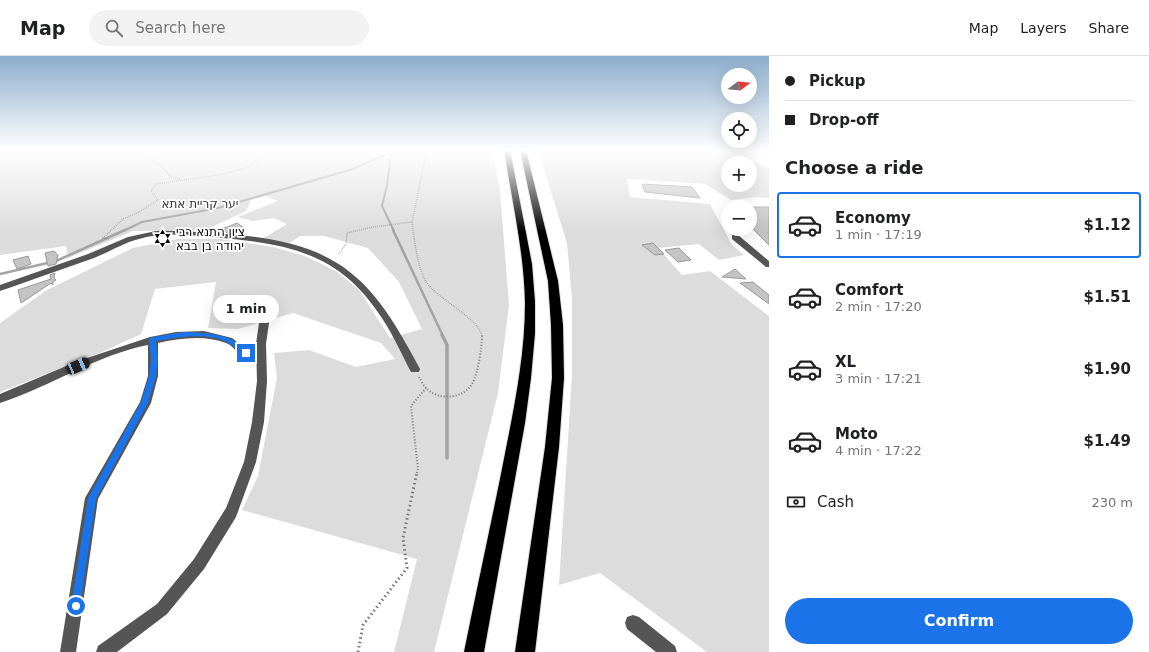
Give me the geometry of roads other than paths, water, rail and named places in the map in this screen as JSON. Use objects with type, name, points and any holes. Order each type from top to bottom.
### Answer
[{"type":"highway","points":[[474,652],[518,423],[528,354],[530,317],[529,281],[512,178]]},
{"type":"highway","points":[[525,652],[552,447],[558,378],[557,325],[553,281],[529,178]]},
{"type":"street","points":[[0,288],[91,256],[144,235],[178,233],[268,241],[291,245],[318,255],[344,269],[357,280],[371,296],[399,338],[415,369]]},
{"type":"street","points":[[735,237],[769,264]]},
{"type":"street","points":[[104,652],[162,609],[199,564],[231,512],[250,462],[258,422],[262,381],[261,344],[266,309]]},
{"type":"street","points":[[0,399],[104,354],[153,339],[184,334],[209,335],[230,340],[246,353]]},
{"type":"street","points":[[68,652],[92,498],[145,403],[153,376],[153,339]]},
{"type":"street","points":[[633,623],[669,652]]},
{"type":"waterway","points":[[123,231],[142,222],[218,208],[322,178]]},
{"type":"waterway","points":[[388,178],[382,206],[394,231]]},
{"type":"waterway","points":[[0,274],[56,261],[125,230]]},
{"type":"waterway","points":[[393,230],[443,336]]},
{"type":"waterway","points":[[442,335],[447,345],[447,458]]},
{"type":"place","name":"ציון התנא רבי יהודה בן בבא","points":[[163,239]]},
{"type":"park label","name":"יער קריית אתא","points":[[200,204]]}]
